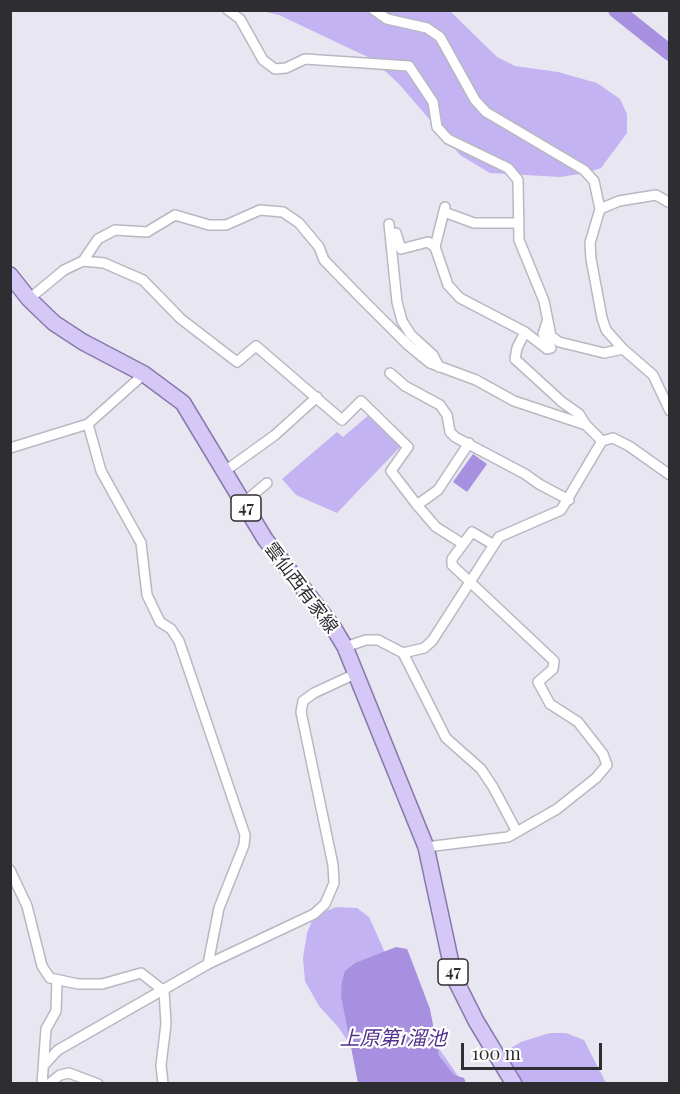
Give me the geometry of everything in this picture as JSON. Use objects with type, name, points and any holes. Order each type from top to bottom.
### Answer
[{"type":"main road","name":"雲仙西有家線","points":[[11,278],[54,323],[83,342],[144,374],[183,403],[265,539],[333,627],[345,647],[426,847],[454,977],[476,1021],[514,1083]]},
{"type":"street","points":[[228,10],[240,19],[263,60],[275,69],[286,68],[306,59],[409,66],[433,102],[437,127],[448,139],[508,168],[518,180],[519,240],[544,301],[551,336],[559,342],[604,353],[623,350]]},
{"type":"street","points":[[374,10],[387,19],[427,28],[440,37],[475,100],[486,112],[584,170],[598,191],[600,209],[590,243],[591,259],[606,330],[623,350],[653,375],[669,411]]},
{"type":"street","points":[[600,209],[619,201],[656,195],[669,203]]},
{"type":"street","points":[[517,223],[474,223],[444,209],[435,247],[448,285],[460,298],[525,332],[547,349],[551,348],[543,334],[547,322]]},
{"type":"street","points":[[28,298],[57,274],[82,261],[98,239],[115,230],[147,232],[175,215],[209,225],[226,225],[260,210],[283,212],[299,223],[319,247],[324,260],[408,345],[439,367],[476,380],[514,401],[586,425]]},
{"type":"street","points":[[435,247],[428,242],[401,249],[396,233],[390,228],[397,302],[402,321],[411,335],[433,355],[439,367]]},
{"type":"street","points":[[82,261],[104,263],[143,280],[181,319],[237,363],[256,345],[342,420],[361,401],[408,447],[391,471],[436,527],[463,544]]},
{"type":"street","points":[[525,332],[517,348],[515,359],[562,402],[579,414],[586,425],[602,441]]},
{"type":"street","points":[[390,373],[405,386],[440,405],[447,415],[450,432],[569,500]]},
{"type":"street","points":[[10,448],[88,424],[144,374]]},
{"type":"street","points":[[225,471],[275,435],[317,397]]},
{"type":"street","points":[[88,424],[100,471],[141,543],[147,595],[160,622],[171,629],[179,640],[245,835],[244,845],[219,908],[208,964]]},
{"type":"street","points":[[403,653],[424,648],[432,641],[494,545],[506,532],[550,517],[561,510],[602,441],[613,438],[630,446],[669,475]]},
{"type":"street","points":[[417,505],[438,490],[469,443]]},
{"type":"street","points":[[243,503],[267,483]]},
{"type":"street","points":[[426,847],[508,837],[557,809],[596,778],[607,765],[603,754],[578,722],[550,704],[538,682],[552,669],[554,662],[453,567],[451,562],[470,534],[475,532],[494,545]]},
{"type":"street","points":[[345,647],[366,640],[378,640],[403,653],[446,738],[481,769],[517,832]]},
{"type":"street","points":[[45,1064],[58,1050],[208,964],[314,914],[331,894],[333,865],[301,712],[303,701],[314,693],[355,674]]},
{"type":"street","points":[[10,870],[27,906],[42,966],[50,978],[57,981],[102,984],[141,973],[164,991],[166,1024],[160,1065],[163,1083]]},
{"type":"street","points":[[42,1083],[46,1029],[56,1011],[57,981]]},
{"type":"street","points":[[49,1083],[60,1075],[69,1073],[98,1083]]},
{"type":"shaded area","points":[[262,11],[450,11],[497,57],[515,66],[558,72],[597,83],[620,99],[627,114],[627,133],[601,168],[586,173],[560,177],[490,173],[460,155],[399,84],[372,59],[279,15]]},
{"type":"shaded area","points":[[369,415],[401,446],[337,513],[296,495],[282,479],[337,432],[343,437]]},
{"type":"shaded area","points":[[336,907],[357,908],[369,917],[409,1006],[463,1083],[369,1074],[339,1028],[319,1006],[305,981],[303,958],[307,933],[314,916]]},
{"type":"shaded area","points":[[550,1033],[566,1033],[584,1040],[606,1083],[506,1083],[504,1052],[521,1042]]},
{"type":"water","points":[[473,454],[487,464],[467,492],[453,482]]},
{"type":"water","name":"上原第1溜池","points":[[396,947],[408,951],[430,1009],[439,1056],[454,1075],[464,1078],[466,1083],[358,1083],[341,996],[342,981],[345,971],[355,963]]},
{"type":"waterway","points":[[616,10],[670,53]]}]
